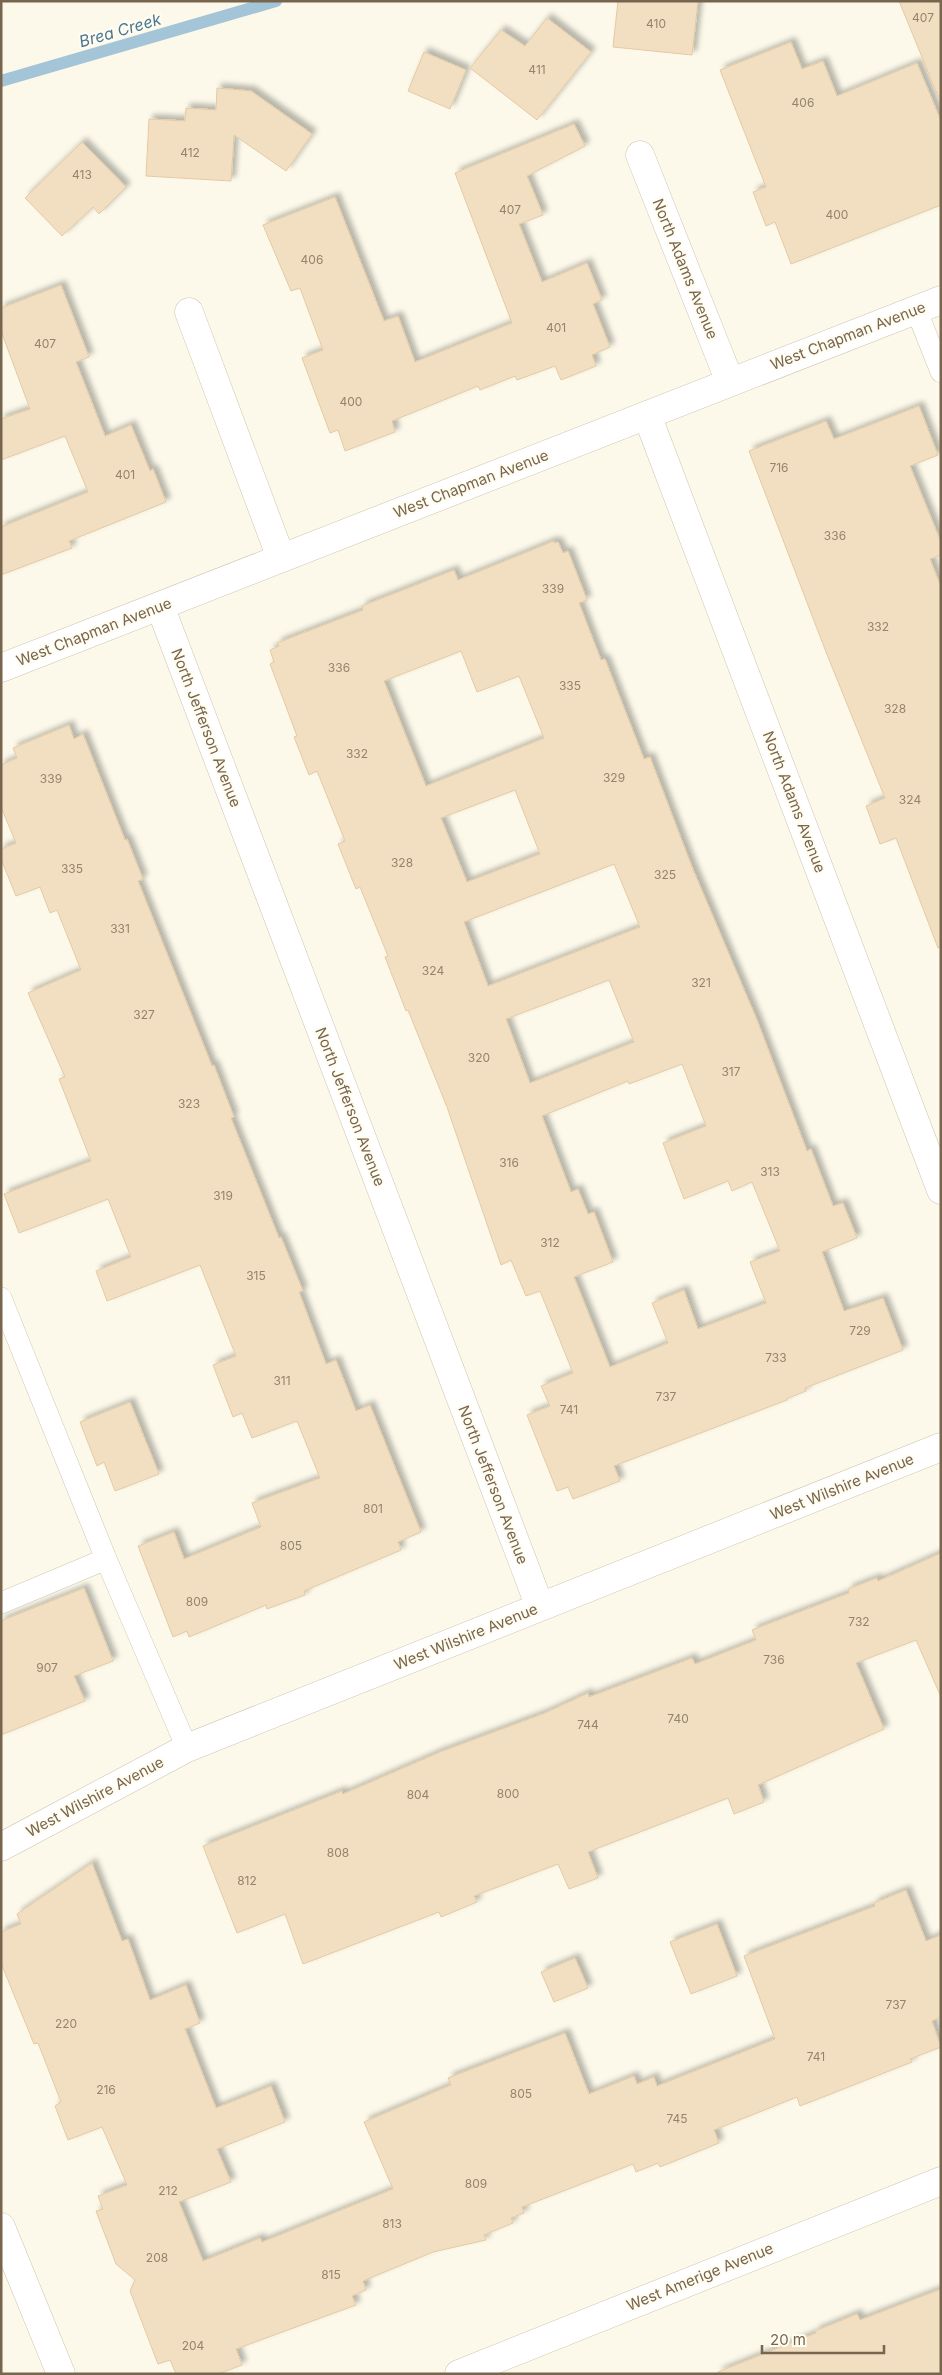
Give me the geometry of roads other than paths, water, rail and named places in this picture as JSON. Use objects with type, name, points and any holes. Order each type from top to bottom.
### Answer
[{"type":"street","name":"North Adams Avenue","points":[[640,155],[730,382]]},
{"type":"street","name":"West Chapman Avenue","points":[[1,668],[941,300]]},
{"type":"street","points":[[190,312],[281,558]]},
{"type":"street","name":"North Adams Avenue","points":[[647,415],[941,1190]]},
{"type":"street","name":"North Jefferson Avenue","points":[[160,606],[540,1607]]},
{"type":"street","name":"West Wilshire Avenue","points":[[1,1847],[187,1748],[941,1447]]},
{"type":"street","name":"West Amerige Avenue","points":[[458,2374],[941,2180]]},
{"type":"street","points":[[1,2227],[61,2374]]},
{"type":"lane","points":[[916,309],[941,372]]},
{"type":"lane","points":[[1,1298],[106,1559],[187,1748]]},
{"type":"lane","points":[[1,1603],[106,1559]]},
{"type":"waterway","name":"Brea Creek","points":[[1,81],[276,1]]}]
